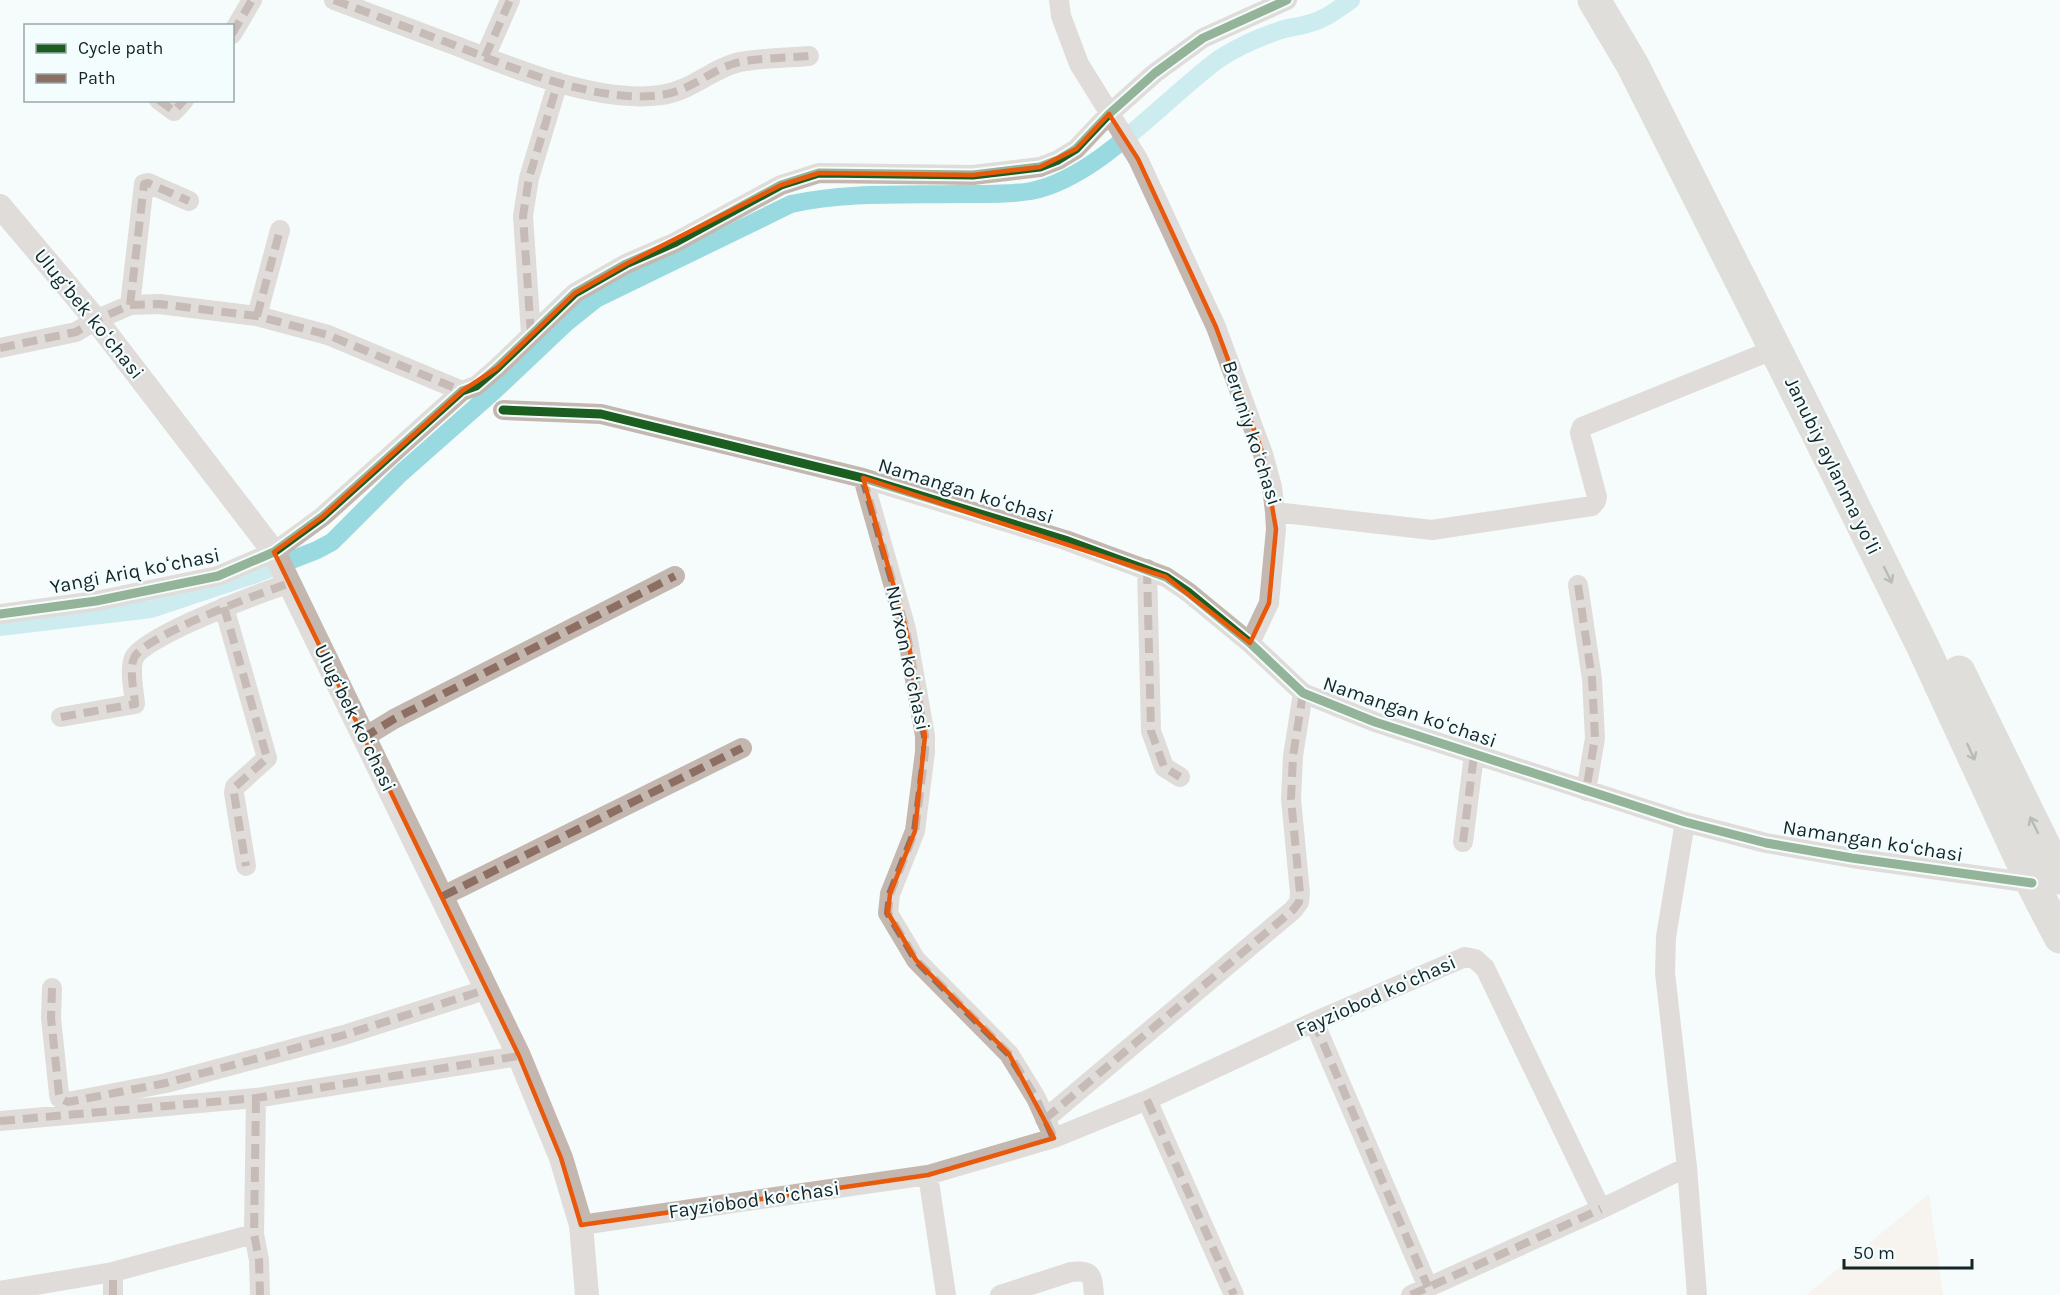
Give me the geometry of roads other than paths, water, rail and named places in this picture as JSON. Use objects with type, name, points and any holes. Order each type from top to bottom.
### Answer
[{"type":"highway","name":"Janubiy aylanma yoʻli","points":[[1594,0],[1632,64],[1923,647],[2046,880]]},
{"type":"highway","name":"Janubiy aylanma yoʻli","points":[[1617,0],[1824,397],[2046,880],[2059,929]]},
{"type":"street","points":[[234,31],[252,0]]},
{"type":"street","points":[[334,0],[485,57],[558,82],[604,93],[661,95],[682,90],[735,63],[809,56]]},
{"type":"street","points":[[485,57],[510,0]]},
{"type":"street","name":"Beruniy koʻchasi","points":[[1059,0],[1061,16],[1079,64],[1138,159],[1216,327],[1263,454],[1272,488],[1275,512],[1432,530],[1592,506],[1598,496],[1580,433],[1582,427],[1775,349]]},
{"type":"street","name":"Yangi Ariq koʻchasi","points":[[0,614],[96,601],[218,576],[274,552],[322,517],[462,391],[476,386],[483,380],[575,293],[626,264],[674,243],[781,185],[819,173],[973,175],[1040,167],[1058,160],[1113,120],[1155,73],[1203,38],[1287,0]]},
{"type":"street","points":[[531,334],[523,216],[529,178],[558,82]]},
{"type":"street","points":[[162,102],[174,111],[182,102]]},
{"type":"street","points":[[130,305],[144,184],[148,183],[189,201]]},
{"type":"street","name":"Ulugʻbek koʻchasi","points":[[0,206],[96,320],[274,552],[519,1056],[561,1158],[580,1225],[587,1295]]},
{"type":"street","points":[[257,316],[280,230]]},
{"type":"street","points":[[0,348],[76,332],[130,305],[159,304],[257,316],[328,335],[462,391]]},
{"type":"street","name":"Namangan koʻchasi","points":[[503,410],[601,414],[863,478],[1065,540],[1166,577],[1250,643],[1303,693],[1375,722],[1684,822],[1766,843],[1809,850],[2046,880]]},
{"type":"street","name":"Nurxon koʻchasi","points":[[863,478],[906,629],[925,735],[915,831],[890,894],[888,913],[916,960],[1009,1054],[1036,1098],[1054,1138]]},
{"type":"street","points":[[1250,643],[1269,603],[1276,529],[1275,512]]},
{"type":"street","points":[[1147,569],[1151,730],[1164,767],[1180,777]]},
{"type":"street","points":[[363,738],[394,718],[675,576]]},
{"type":"street","points":[[60,717],[135,704],[132,665],[138,651],[144,646],[224,607],[290,583]]},
{"type":"street","points":[[1578,585],[1592,679],[1596,738],[1586,790]]},
{"type":"street","points":[[224,607],[267,758],[236,788],[234,793],[246,866]]},
{"type":"street","points":[[1045,1119],[1293,910],[1299,902],[1291,799],[1293,756],[1303,693]]},
{"type":"street","points":[[443,896],[742,748]]},
{"type":"street","points":[[1463,842],[1474,754]]},
{"type":"street","points":[[1684,822],[1666,937],[1665,973],[1687,1167],[1697,1295]]},
{"type":"street","name":"Fayziobod koʻchasi","points":[[580,1225],[928,1175],[1054,1138],[1147,1100],[1314,1022],[1458,959],[1475,959],[1485,968],[1601,1209]]},
{"type":"street","points":[[52,988],[51,1018],[59,1094],[60,1098],[68,1102],[200,1074],[344,1035],[488,989]]},
{"type":"street","points":[[1314,1022],[1419,1291],[1601,1209],[1687,1167]]},
{"type":"street","points":[[0,1121],[256,1098],[519,1056]]},
{"type":"street","points":[[256,1098],[254,1234],[260,1260],[260,1295]]},
{"type":"street","points":[[1147,1100],[1234,1295]]},
{"type":"street","points":[[928,1175],[946,1295]]},
{"type":"street","points":[[0,1291],[113,1272],[254,1234]]},
{"type":"street","points":[[1000,1295],[1071,1272],[1082,1271],[1092,1276],[1094,1295]]},
{"type":"street","points":[[113,1272],[113,1295]]},
{"type":"waterway","points":[[0,627],[151,609],[253,575],[317,550],[332,542],[400,474],[494,391],[566,323],[596,299],[791,204],[853,196],[1013,193],[1031,191],[1056,183],[1081,171],[1130,135],[1219,59],[1273,33],[1319,20],[1351,0]]}]
